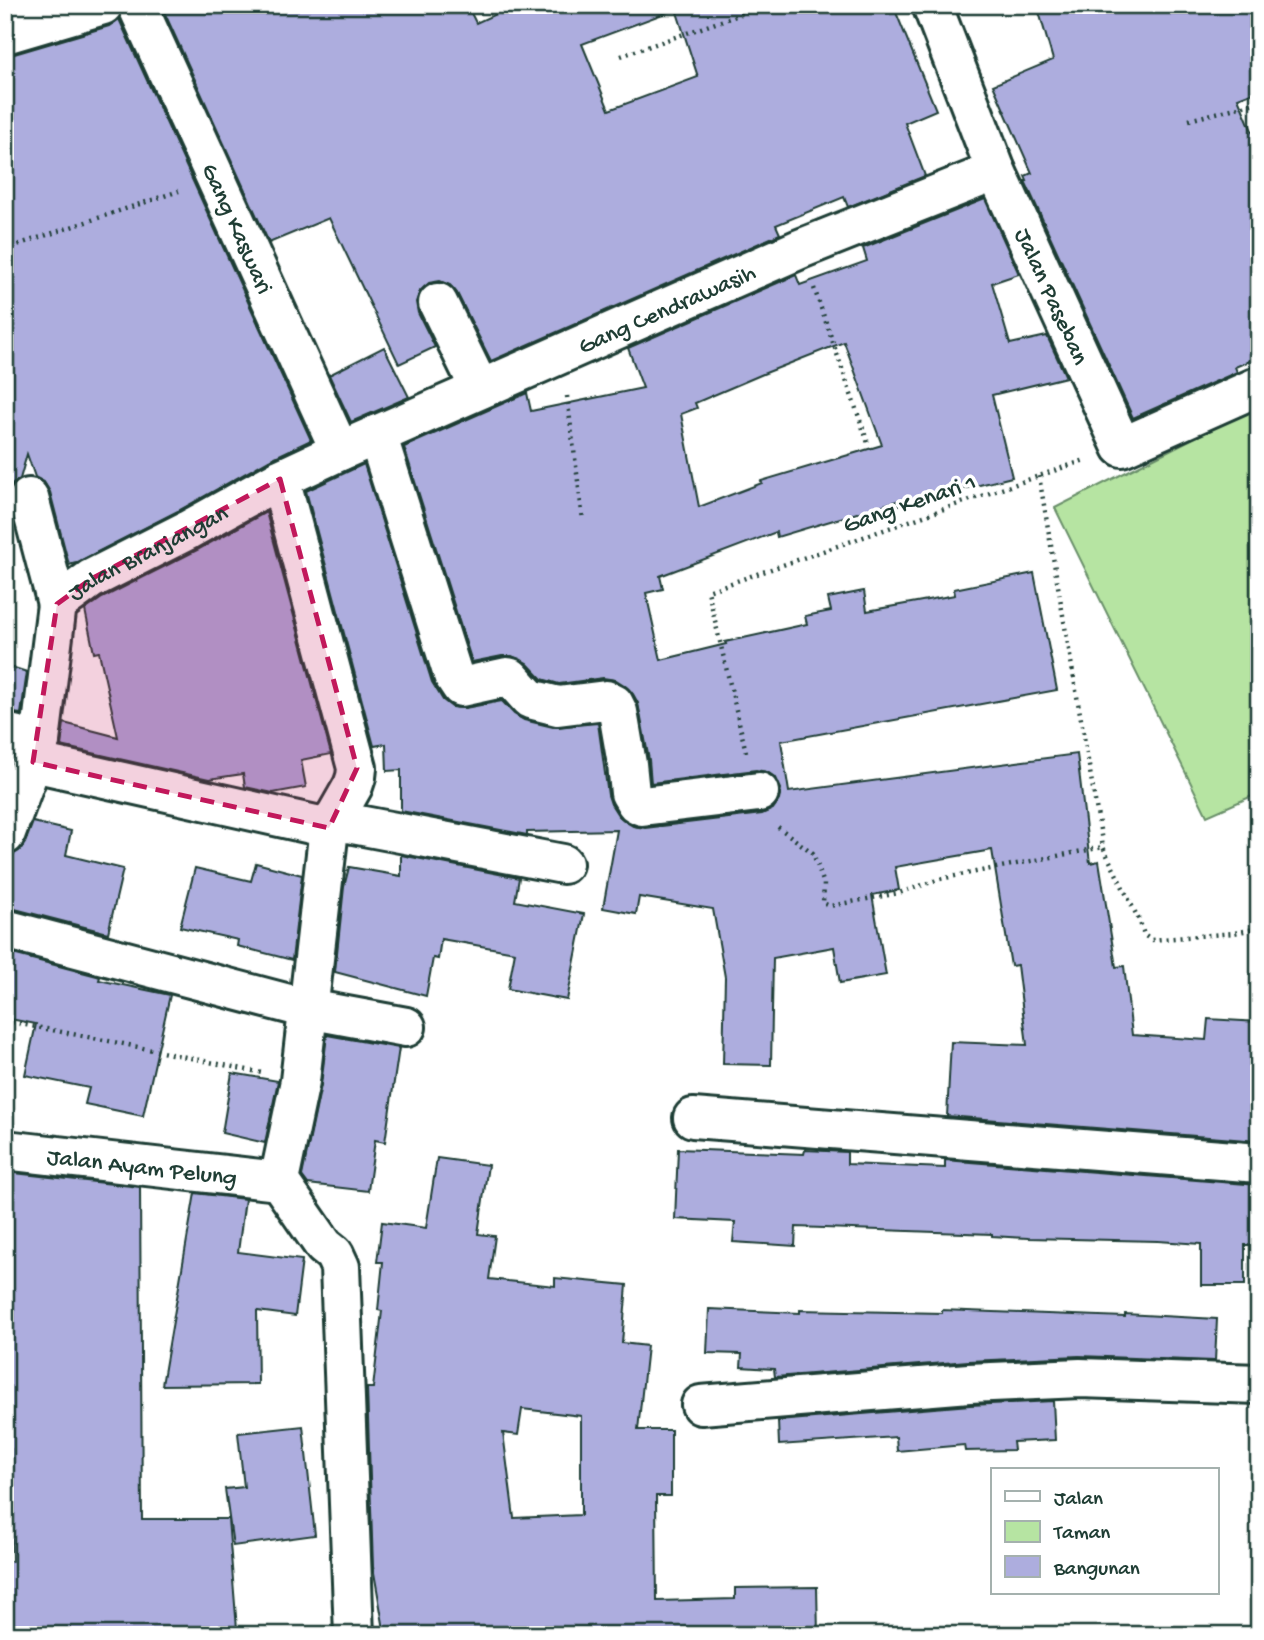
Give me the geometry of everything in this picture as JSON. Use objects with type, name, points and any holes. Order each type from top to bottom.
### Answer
[{"type":"street","points":[[5,34],[103,5]]},
{"type":"street","name":"Gang Kaswari","points":[[137,5],[340,450]]},
{"type":"street","name":"Jalan Paseban","points":[[932,5],[996,171],[1122,447]]},
{"type":"street","name":"Gang Cendrawasih","points":[[340,450],[800,250],[996,171]]},
{"type":"street","points":[[438,303],[480,389]]},
{"type":"street","points":[[1122,447],[1259,386]]},
{"type":"street","points":[[377,434],[453,675],[461,687],[507,677],[530,699],[558,706],[606,699],[614,704],[618,712],[630,793],[636,803],[642,806],[759,792]]},
{"type":"street","name":"Jalan Branjangan","points":[[5,835],[57,604],[91,579],[340,450]]},
{"type":"street","points":[[281,480],[357,768],[353,786],[331,824],[300,1081],[279,1181],[324,1246],[334,1254],[340,1267],[354,1635]]},
{"type":"street","points":[[29,498],[57,604]]},
{"type":"street","points":[[26,745],[331,824],[563,864]]},
{"type":"street","points":[[5,929],[308,1009],[406,1027]]},
{"type":"street","points":[[693,1118],[1259,1163]]},
{"type":"street","name":"Jalan Ayam Pelung","points":[[5,1150],[279,1181]]},
{"type":"street","points":[[702,1405],[969,1383],[1080,1378],[1259,1384]]},
{"type":"path","points":[[621,56],[767,5]]},
{"type":"path","points":[[1189,120],[1259,102]]},
{"type":"path","points":[[5,249],[217,179]]},
{"type":"path","points":[[800,250],[869,446]]},
{"type":"path","points":[[562,353],[583,520]]},
{"type":"path","name":"Gang Kenari 1","points":[[759,792],[708,591],[1122,447]]},
{"type":"path","points":[[1039,476],[1103,847],[1144,934],[1151,940],[1234,933],[1259,928]]},
{"type":"path","points":[[759,792],[771,821],[813,853],[824,884],[823,903],[830,906],[899,893],[940,879],[1103,847]]},
{"type":"path","points":[[5,1021],[300,1081]]},
{"type":"highlighted area","points":[[280,479],[357,768],[329,828],[33,762],[57,604],[91,579]]},
{"type":"green space","points":[[1259,405],[1259,793],[1207,816],[1055,508]]},
{"type":"building","points":[[161,5],[467,5],[476,23],[515,5],[893,5],[936,110],[905,123],[925,176],[848,207],[844,197],[776,225],[780,234],[491,361],[457,293],[450,285],[440,281],[429,283],[420,291],[416,302],[418,313],[435,347],[399,364],[329,218],[269,243]],"holes":[[[676,9],[698,77],[609,110],[582,44]]]},
{"type":"building","points":[[1037,5],[1259,5],[1259,90],[1238,98],[1259,147],[1259,357],[1235,367],[1237,372],[1133,418],[1025,181],[1025,176],[1032,173],[993,85],[1053,60]]},
{"type":"building","points":[[119,19],[311,440],[69,565],[50,492],[44,482],[35,477],[27,454],[20,479],[13,483],[8,496],[5,495],[5,55],[109,26]]},
{"type":"building","points":[[985,199],[1019,274],[992,283],[1010,344],[1047,336],[1066,377],[992,395],[1012,477],[898,505],[897,501],[777,537],[776,532],[660,576],[663,589],[646,593],[661,660],[726,644],[725,642],[807,624],[805,616],[831,611],[828,598],[864,591],[867,611],[955,595],[954,589],[1034,573],[1057,690],[781,741],[789,792],[1077,754],[1090,863],[1099,861],[1116,967],[1124,966],[1132,1035],[1206,1040],[1208,1019],[1259,1022],[1259,1141],[947,1116],[951,1042],[1027,1045],[1017,965],[1011,966],[992,850],[895,867],[899,890],[872,895],[886,975],[840,983],[834,947],[773,958],[771,1065],[723,1064],[725,977],[713,909],[639,897],[636,914],[603,908],[617,830],[527,832],[527,835],[401,811],[401,770],[387,771],[386,744],[374,746],[306,491],[364,464],[432,682],[443,700],[452,707],[465,708],[502,701],[524,720],[553,727],[598,723],[611,804],[618,815],[633,826],[645,828],[762,814],[773,809],[779,800],[781,789],[776,778],[767,772],[756,770],[651,783],[638,703],[633,694],[616,680],[603,678],[559,684],[542,679],[527,663],[512,656],[472,662],[404,447],[527,393],[531,411],[643,388],[628,348],[796,275],[800,285],[867,261],[863,248]],"holes":[[[844,342],[882,445],[761,481],[762,483],[699,507],[681,414],[697,408],[695,403]]]},
{"type":"building","points":[[384,347],[409,397],[351,422],[329,375]]},
{"type":"building","points":[[266,512],[331,754],[301,760],[306,787],[273,793],[245,787],[243,774],[209,779],[61,746],[64,723],[118,737],[99,652],[94,653],[85,610],[102,598]]},
{"type":"building","points":[[5,665],[27,672],[21,714],[5,712]]},
{"type":"building","points":[[33,822],[71,831],[66,855],[123,869],[108,933],[5,908],[5,856],[19,851]]},
{"type":"building","points":[[401,855],[519,878],[515,901],[584,914],[567,1000],[508,989],[515,952],[441,939],[438,959],[433,958],[426,996],[335,972],[344,887],[349,867],[401,876]]},
{"type":"building","points":[[256,863],[302,875],[292,960],[237,946],[238,940],[180,927],[195,868],[251,881]]},
{"type":"building","points":[[5,952],[97,976],[100,977],[99,980],[170,995],[143,1116],[85,1104],[89,1088],[25,1075],[36,1024],[5,1018]]},
{"type":"building","points":[[327,1035],[399,1048],[385,1142],[375,1140],[368,1191],[308,1184],[302,1176],[321,1085]]},
{"type":"building","points":[[232,1073],[278,1081],[265,1143],[222,1133]]},
{"type":"building","points":[[678,1149],[804,1154],[805,1150],[847,1152],[847,1164],[945,1168],[945,1160],[1259,1185],[1259,1245],[1245,1245],[1245,1285],[1201,1285],[1201,1244],[796,1227],[795,1246],[733,1242],[735,1222],[675,1219]]},
{"type":"building","points":[[437,1158],[488,1165],[478,1234],[495,1236],[489,1279],[555,1286],[555,1278],[627,1285],[622,1343],[647,1346],[638,1430],[671,1430],[671,1496],[656,1496],[657,1601],[735,1599],[735,1588],[817,1587],[818,1635],[385,1635],[373,1567],[367,1388],[373,1388],[382,1311],[378,1310],[383,1262],[377,1262],[382,1222],[426,1228]],"holes":[[[522,1409],[581,1416],[581,1515],[514,1518],[503,1433],[518,1435]]]},
{"type":"building","points":[[5,1172],[140,1187],[142,1519],[228,1519],[237,1629],[177,1635],[5,1635],[5,1562],[12,1561],[11,1449],[7,1449]]},
{"type":"building","points":[[195,1193],[245,1199],[238,1252],[302,1260],[295,1316],[257,1311],[258,1384],[162,1385]]},
{"type":"building","points":[[709,1309],[800,1313],[800,1310],[942,1313],[942,1310],[1217,1319],[1215,1361],[1079,1356],[968,1361],[775,1377],[774,1369],[741,1367],[742,1354],[707,1353]]},
{"type":"building","points":[[1053,1401],[1055,1440],[1013,1442],[1014,1450],[965,1451],[964,1445],[897,1451],[896,1437],[779,1445],[778,1421]]},
{"type":"building","points":[[303,1426],[315,1535],[233,1546],[225,1489],[244,1487],[238,1433]]}]
